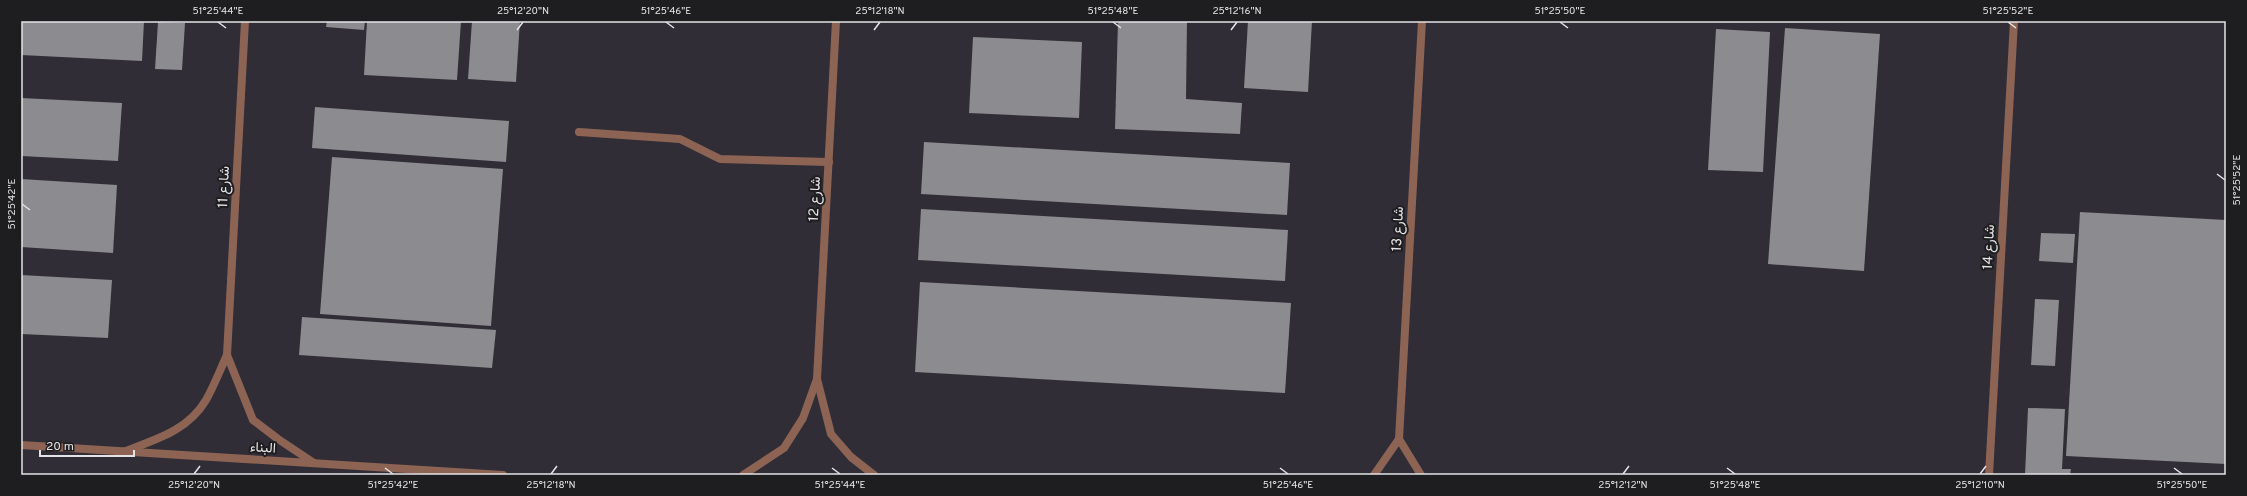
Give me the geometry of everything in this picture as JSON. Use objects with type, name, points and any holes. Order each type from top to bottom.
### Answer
[{"type":"street","name":"شارع 11","points":[[123,452],[167,435],[190,420],[205,401],[226,355],[245,21]]},
{"type":"street","name":"شارع 12","points":[[743,475],[784,448],[803,418],[817,379],[836,21]]},
{"type":"street","name":"شارع 13","points":[[1399,439],[1422,21]]},
{"type":"street","name":"شارع 14","points":[[1989,475],[2014,21]]},
{"type":"street","points":[[579,132],[680,139],[720,159],[829,162]]},
{"type":"street","name":"شارع 11","points":[[226,355],[253,420],[315,464]]},
{"type":"street","name":"شارع 12","points":[[817,379],[831,434],[852,457],[874,475]]},
{"type":"street","points":[[1374,475],[1399,439],[1421,475]]},
{"type":"street","name":"البناء","points":[[21,445],[503,475]]},
{"type":"shaded area","points":[[21,21],[2226,21],[2226,475],[21,475]]},
{"type":"building","points":[[21,21],[144,21],[142,61],[21,55]]},
{"type":"building","points":[[327,21],[365,21],[364,30],[326,27]]},
{"type":"building","points":[[367,21],[461,21],[457,80],[364,75]]},
{"type":"building","points":[[472,21],[520,21],[516,82],[468,79]]},
{"type":"building","points":[[1118,21],[1187,21],[1186,99],[1242,103],[1240,134],[1115,129]]},
{"type":"building","points":[[1248,21],[1312,21],[1308,92],[1244,88]]},
{"type":"building","points":[[158,22],[185,23],[182,70],[155,69]]},
{"type":"building","points":[[1785,28],[1880,34],[1864,271],[1768,264]]},
{"type":"building","points":[[1716,29],[1770,32],[1763,172],[1708,170]]},
{"type":"building","points":[[973,37],[1082,42],[1079,118],[969,113]]},
{"type":"building","points":[[21,98],[122,103],[118,161],[21,156]]},
{"type":"building","points":[[315,107],[509,121],[506,162],[312,148]]},
{"type":"building","points":[[924,142],[1290,163],[1287,215],[921,194]]},
{"type":"building","points":[[332,157],[503,169],[491,326],[320,314]]},
{"type":"building","points":[[21,179],[117,185],[113,253],[21,247]]},
{"type":"building","points":[[921,209],[1288,230],[1285,281],[918,260]]},
{"type":"building","points":[[2080,212],[2226,220],[2226,464],[2066,456]]},
{"type":"building","points":[[2041,233],[2075,234],[2073,263],[2039,261]]},
{"type":"building","points":[[21,275],[112,280],[108,338],[21,334]]},
{"type":"building","points":[[920,282],[1291,303],[1285,393],[915,372]]},
{"type":"building","points":[[2035,299],[2059,300],[2055,366],[2031,365]]},
{"type":"building","points":[[302,317],[496,330],[492,368],[299,355]]},
{"type":"building","points":[[2028,408],[2065,409],[2062,469],[2071,469],[2070,475],[2025,475]]}]
